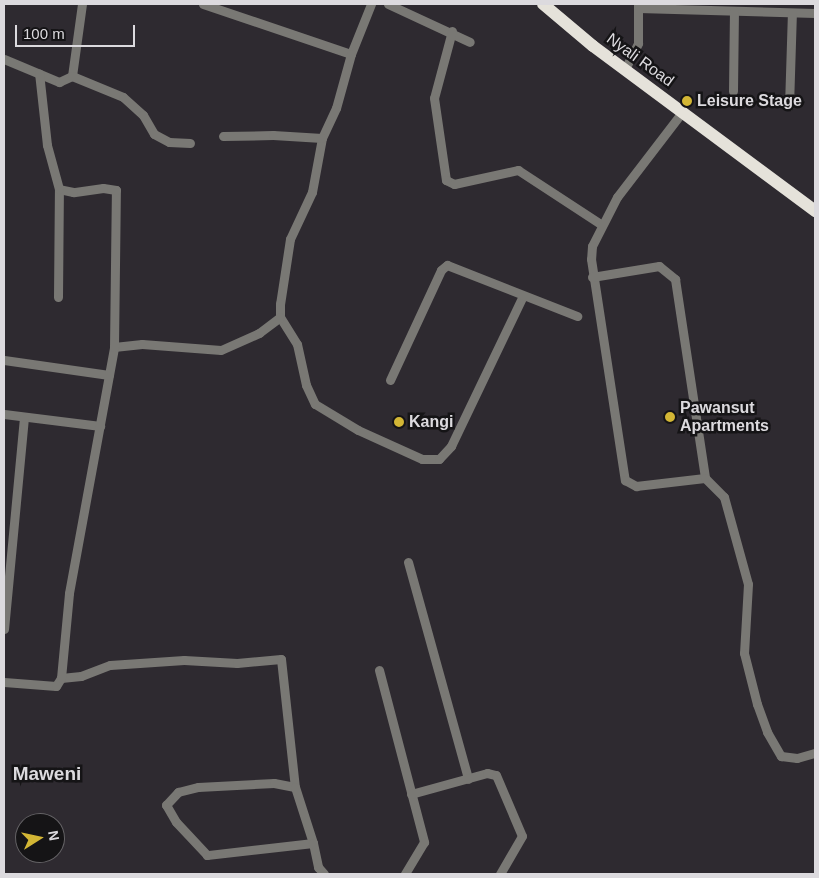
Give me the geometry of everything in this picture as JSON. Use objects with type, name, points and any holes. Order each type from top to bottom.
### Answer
[{"type":"highway","name":"Nyali Road","points":[[543,4],[815,211]]},
{"type":"street","points":[[72,76],[82,4]]},
{"type":"street","points":[[203,4],[351,54]]},
{"type":"street","points":[[370,4],[351,54],[336,108],[322,138],[312,192],[290,239],[280,317],[297,344],[306,385],[315,404],[358,430],[422,459],[432,460],[444,456],[451,446],[523,296]]},
{"type":"street","points":[[388,4],[452,31],[470,42]]},
{"type":"street","points":[[626,69],[638,43],[638,6],[699,7],[734,11],[758,8],[792,13],[815,13]]},
{"type":"street","points":[[733,90],[734,11]]},
{"type":"street","points":[[789,106],[792,13]]},
{"type":"street","points":[[452,31],[434,98],[446,180],[454,184],[518,170],[602,225]]},
{"type":"street","points":[[4,60],[59,82],[72,76],[123,97],[143,115],[154,134],[169,142],[190,143]]},
{"type":"street","points":[[39,73],[47,145],[59,189],[58,297]]},
{"type":"street","points":[[682,111],[617,197],[592,246],[592,277],[625,480],[636,486],[705,478]]},
{"type":"street","points":[[223,136],[273,134],[322,138]]},
{"type":"street","points":[[4,682],[56,686],[61,678],[70,593],[114,346],[116,190],[103,188],[73,192],[59,189]]},
{"type":"street","points":[[390,380],[441,270],[447,265],[577,316]]},
{"type":"street","points":[[592,277],[659,266],[675,279],[705,478],[724,497],[748,584],[744,653],[767,732],[775,749],[785,758],[815,753]]},
{"type":"street","points":[[114,346],[142,344],[221,350],[259,333],[280,317]]},
{"type":"street","points":[[4,360],[109,375]]},
{"type":"street","points":[[4,414],[100,426]]},
{"type":"street","points":[[4,629],[24,417]]},
{"type":"street","points":[[408,562],[468,779]]},
{"type":"street","points":[[61,678],[81,676],[110,665],[184,660],[237,663],[281,659],[295,787],[313,843],[318,867],[324,874]]},
{"type":"street","points":[[379,670],[424,842],[405,874]]},
{"type":"street","points":[[411,794],[487,773],[496,775],[520,826],[522,836],[500,874]]},
{"type":"street","points":[[295,787],[274,783],[229,783],[198,787],[178,792],[166,805],[176,822],[207,855],[313,843]]},
{"type":"place","name":"Leisure Stage","points":[[687,101]]},
{"type":"place","name":"Pawansut Apartments","points":[[670,417]]},
{"type":"place","name":"Kangi","points":[[399,422]]},
{"type":"district","name":"Maweni","points":[[47,774]]}]
